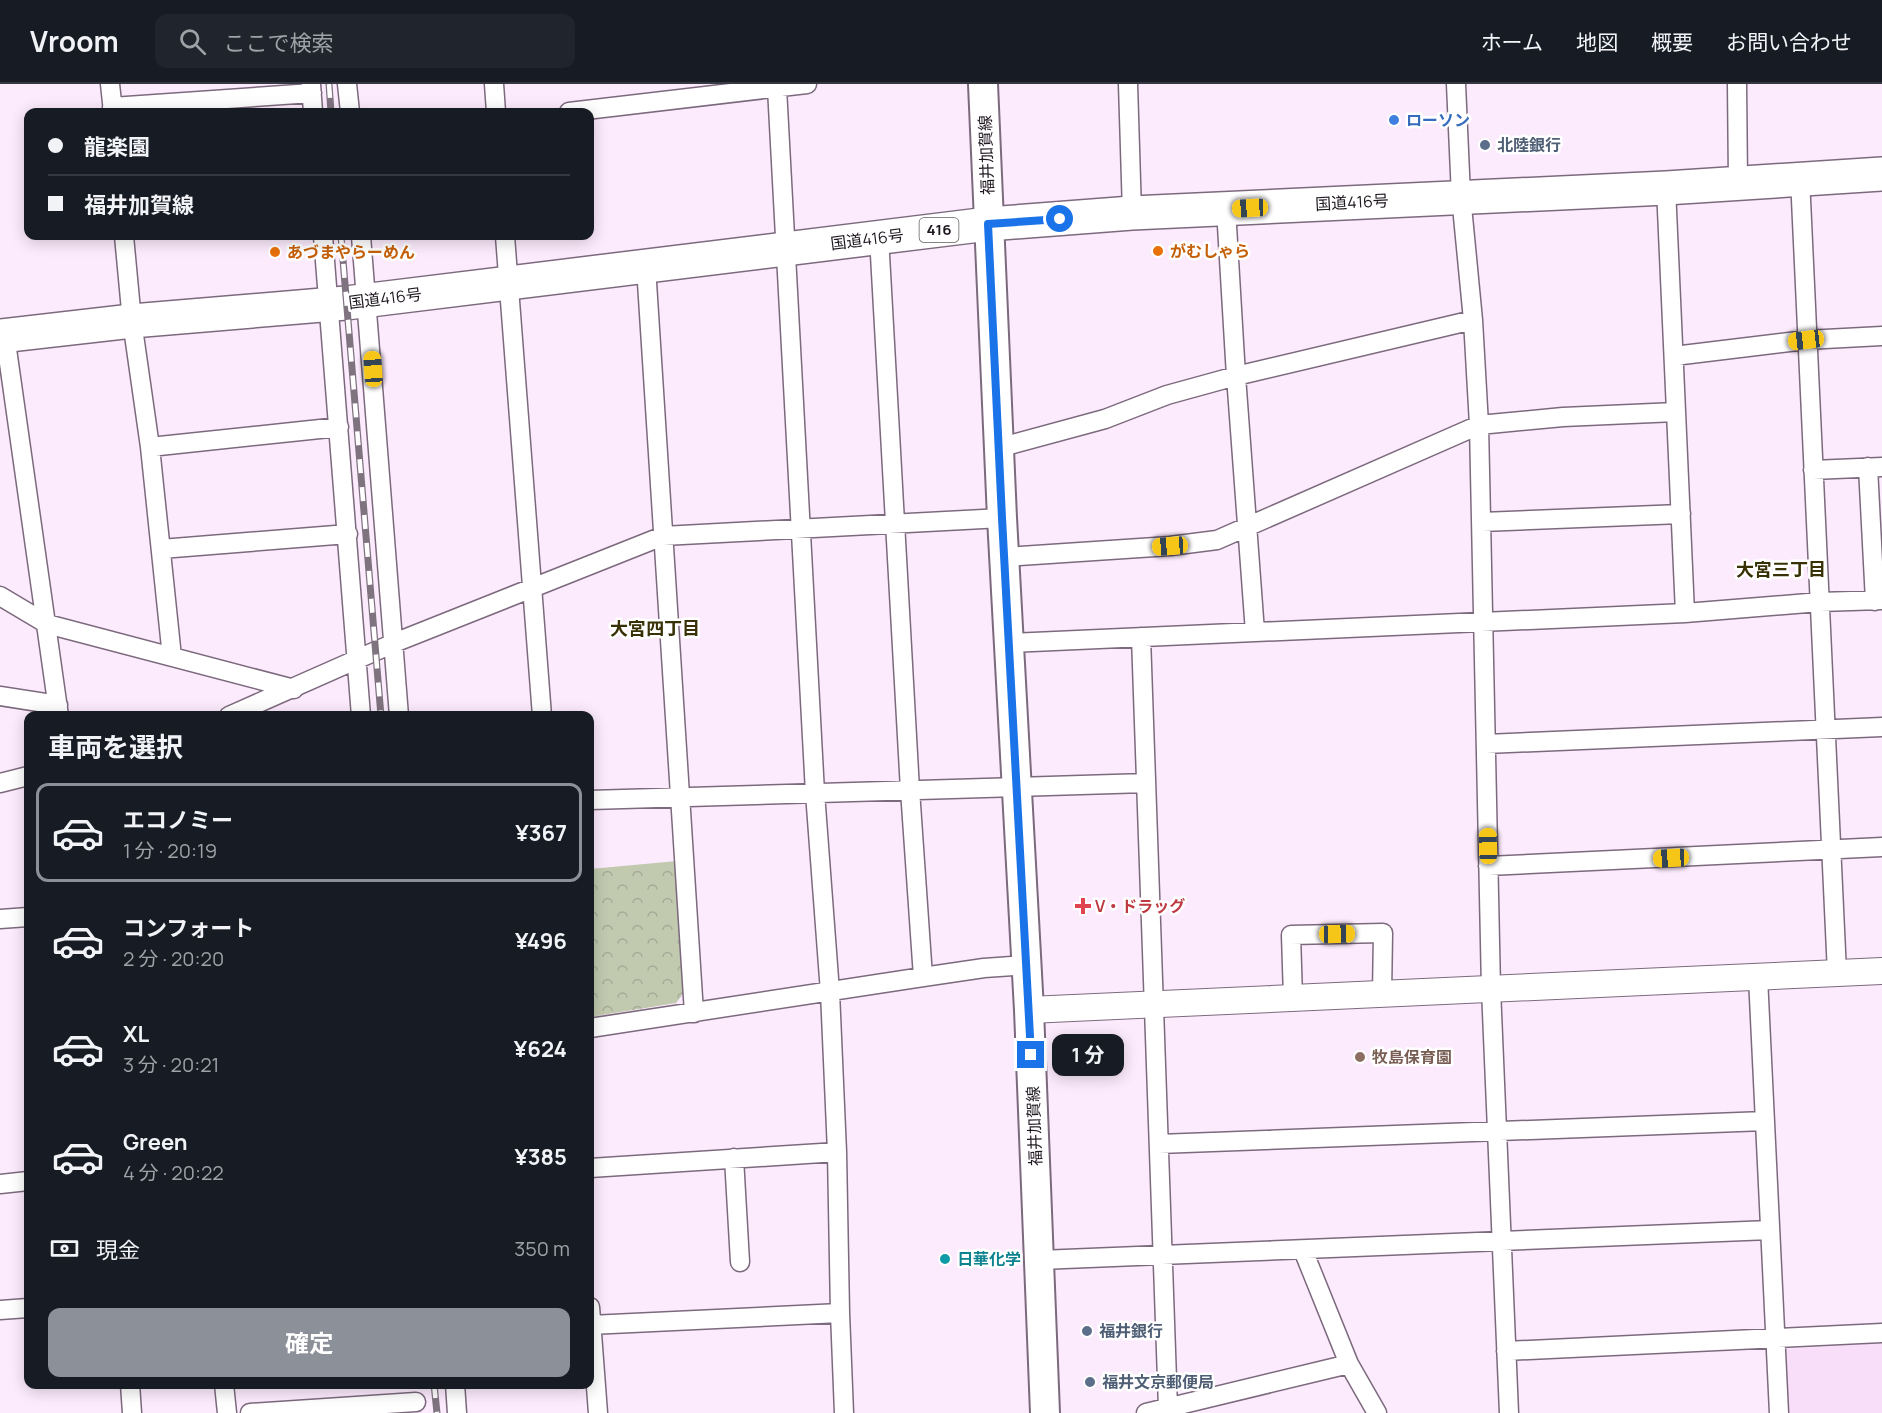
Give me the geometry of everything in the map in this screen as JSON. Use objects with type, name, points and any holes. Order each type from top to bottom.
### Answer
[{"type":"highway","name":"国道416号","points":[[3,336],[132,321],[329,305],[988,224],[1132,213],[1666,188],[1882,174]]},
{"type":"main road","name":"福井加賀線","points":[[983,84],[998,448],[1027,965],[1045,1413]]},
{"type":"street","points":[[110,84],[113,108]]},
{"type":"street","points":[[347,84],[350,108]]},
{"type":"street","points":[[494,84],[496,108]]},
{"type":"street","points":[[594,109],[807,84]]},
{"type":"street","points":[[1128,84],[1132,213]]},
{"type":"street","points":[[1456,84],[1461,196],[1473,320],[1479,426],[1491,989],[1509,1413]]},
{"type":"street","points":[[1737,84],[1738,182]]},
{"type":"street","points":[[131,108],[311,88],[313,108]]},
{"type":"street","points":[[777,88],[815,793],[830,992],[844,1413]]},
{"type":"street","points":[[1800,178],[1837,974]]},
{"type":"street","points":[[1666,188],[1685,614]]},
{"type":"street","points":[[1226,209],[1255,632]]},
{"type":"street","points":[[879,237],[910,790],[923,977]]},
{"type":"street","points":[[124,240],[132,321],[150,447],[172,657]]},
{"type":"street","points":[[323,240],[361,711]]},
{"type":"street","points":[[361,240],[368,300],[399,711]]},
{"type":"street","points":[[506,240],[542,711]]},
{"type":"street","points":[[646,267],[694,1012]]},
{"type":"street","points":[[998,448],[1105,419],[1167,395],[1236,376],[1473,320]]},
{"type":"street","points":[[0,696],[59,710],[3,336]]},
{"type":"street","points":[[1674,356],[1806,340],[1882,336]]},
{"type":"street","points":[[1004,557],[1170,546],[1217,540],[1479,426],[1563,417],[1676,412]]},
{"type":"street","points":[[150,447],[339,428]]},
{"type":"street","points":[[1009,644],[1685,614],[1820,602],[1878,601],[1875,467],[1813,470]]},
{"type":"street","points":[[1482,522],[1681,514]]},
{"type":"street","points":[[241,711],[394,644],[663,536],[1002,518]]},
{"type":"street","points":[[160,549],[348,534]]},
{"type":"street","points":[[0,596],[47,624],[294,688]]},
{"type":"street","points":[[1141,637],[1168,1408]]},
{"type":"street","points":[[1486,744],[1882,727]]},
{"type":"street","points":[[0,783],[24,777]]},
{"type":"street","points":[[594,800],[1146,783]]},
{"type":"street","points":[[1488,866],[1882,848]]},
{"type":"street","points":[[0,919],[24,917]]},
{"type":"street","points":[[1293,998],[1291,935],[1383,933],[1382,994]]},
{"type":"street","points":[[594,1027],[984,968],[1027,965]]},
{"type":"street","points":[[1029,1010],[1882,971]]},
{"type":"street","points":[[1758,977],[1779,1413]]},
{"type":"street","points":[[1159,1144],[1765,1121]]},
{"type":"street","points":[[594,1168],[837,1152]]},
{"type":"street","points":[[734,1158],[740,1262]]},
{"type":"street","points":[[0,1184],[24,1181]]},
{"type":"street","points":[[1040,1260],[1770,1230]]},
{"type":"street","points":[[1303,1250],[1349,1364],[1377,1413]]},
{"type":"street","points":[[0,1310],[24,1308]]},
{"type":"street","points":[[594,1319],[840,1313]]},
{"type":"street","points":[[1506,1352],[1882,1333]]},
{"type":"street","points":[[1146,1413],[1349,1364]]},
{"type":"street","points":[[594,1366],[598,1413]]},
{"type":"street","points":[[130,1389],[132,1413]]},
{"type":"street","points":[[225,1389],[227,1413]]},
{"type":"street","points":[[455,1389],[457,1413]]},
{"type":"street","points":[[250,1413],[416,1400]]},
{"type":"shaded area","points":[[1882,1343],[1882,1413],[1789,1413],[1785,1349]]},
{"type":"green space","points":[[677,861],[686,990],[676,1003],[594,1016],[594,869]]},
{"type":"railway","points":[[329,84],[331,108]]},
{"type":"railway","points":[[341,240],[381,711]]},
{"type":"railway","points":[[435,1389],[437,1413]]},
{"type":"place","name":"ローソン","points":[[1394,120]]},
{"type":"place","name":"北陸銀行","points":[[1485,145]]},
{"type":"place","name":"がむしゃら","points":[[1158,251]]},
{"type":"place","name":"あづまやらーめん","points":[[275,252]]},
{"type":"place","name":"V・ドラッグ","points":[[1083,906]]},
{"type":"place","name":"牧島保育園","points":[[1360,1057]]},
{"type":"place","name":"日華化学","points":[[945,1259]]},
{"type":"place","name":"福井銀行","points":[[1087,1331]]},
{"type":"place","name":"福井文京郵便局","points":[[1090,1382]]},
{"type":"district","name":"大宮三丁目","points":[[1781,570]]},
{"type":"district","name":"大宮四丁目","points":[[655,629]]},
{"type":"route","points":[[1031,1055],[988,224],[1060,219]]}]
